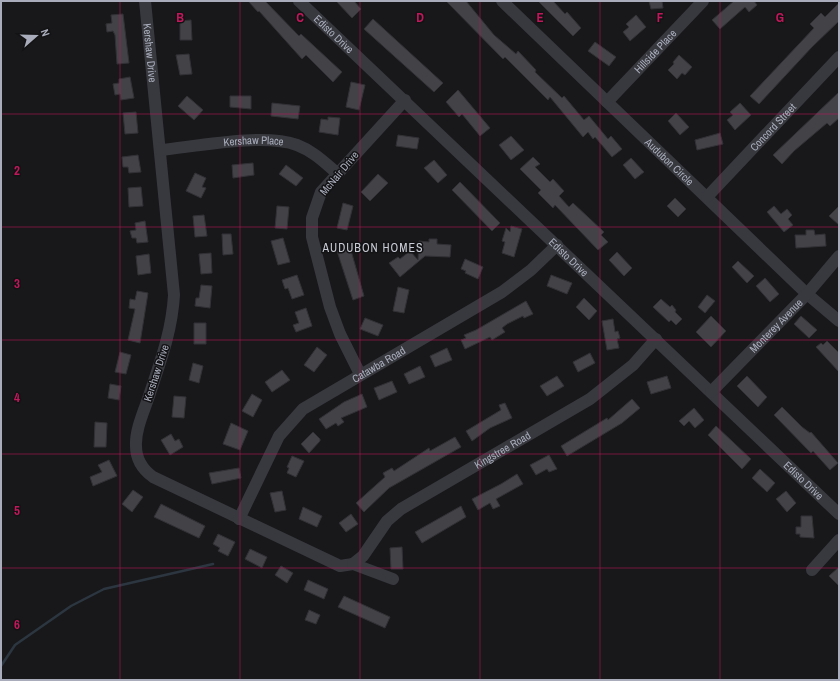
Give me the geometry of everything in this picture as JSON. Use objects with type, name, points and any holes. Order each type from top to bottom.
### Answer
[{"type":"street","name":"Kershaw Drive","points":[[145,1],[173,279],[173,311],[167,342],[142,418],[136,442],[136,454],[142,467],[152,477],[340,566],[353,564],[393,579]]},
{"type":"street","name":"Edisto Drive","points":[[299,1],[405,100],[839,514]]},
{"type":"street","name":"Audubon Circle","points":[[502,1],[806,294],[839,321]]},
{"type":"street","name":"Hillside Place","points":[[607,102],[703,1]]},
{"type":"street","name":"Concord Street","points":[[707,197],[839,56]]},
{"type":"street","name":"McNair Drive","points":[[360,374],[340,334],[330,307],[312,238],[312,218],[321,192],[405,100]]},
{"type":"street","name":"Kershaw Place","points":[[161,150],[259,140],[278,140],[308,150],[337,173]]},
{"type":"street","name":"Catawba Road","points":[[239,519],[273,446],[286,426],[312,401],[502,292],[532,270],[557,245]]},
{"type":"street","name":"Monterey Avenue","points":[[711,392],[806,294],[839,256]]},
{"type":"street","name":"Kingstree Road","points":[[353,564],[363,556],[387,521],[401,508],[590,399],[633,365],[656,339]]},
{"type":"street","points":[[812,570],[839,540]]},
{"type":"building","points":[[248,1],[265,1],[299,36],[301,34],[342,72],[333,82],[306,55],[302,59],[259,11],[258,12]]},
{"type":"building","points":[[336,1],[354,1],[361,9],[352,18]]},
{"type":"building","points":[[446,1],[466,1],[494,35],[516,54],[518,51],[536,70],[535,72],[562,98],[564,96],[584,120],[589,116],[608,139],[611,136],[622,149],[612,157],[595,137],[593,139],[588,132],[583,137],[550,97],[548,100],[505,57],[503,59]]},
{"type":"building","points":[[538,1],[553,1],[565,14],[567,12],[581,28],[573,36]]},
{"type":"building","points":[[649,1],[662,1],[663,8],[651,9]]},
{"type":"building","points":[[734,1],[754,1],[757,5],[749,12],[745,7],[720,29],[712,20]]},
{"type":"building","points":[[839,3],[839,21],[812,47],[759,104],[750,96],[814,28],[810,24],[821,13],[825,17]]},
{"type":"building","points":[[123,14],[129,63],[117,64],[115,35],[113,31],[107,32],[106,24],[112,23],[111,15]]},
{"type":"building","points":[[636,15],[646,27],[630,41],[623,32],[629,27],[626,24]]},
{"type":"building","points":[[373,19],[443,83],[434,92],[364,29]]},
{"type":"building","points":[[191,20],[192,40],[180,40],[180,21]]},
{"type":"building","points":[[595,42],[616,57],[609,66],[588,51]]},
{"type":"building","points":[[189,54],[192,74],[180,75],[176,55]]},
{"type":"building","points":[[679,55],[692,67],[685,75],[682,73],[677,79],[668,70],[674,64],[673,62]]},
{"type":"building","points":[[130,77],[134,98],[121,100],[120,94],[115,95],[113,84],[119,83],[119,79]]},
{"type":"building","points":[[351,82],[365,85],[359,110],[346,107]]},
{"type":"building","points":[[458,90],[490,128],[480,136],[462,114],[459,117],[446,102]]},
{"type":"building","points":[[839,92],[839,118],[830,126],[827,123],[794,151],[782,164],[773,155]]},
{"type":"building","points":[[187,96],[203,110],[194,120],[178,106]]},
{"type":"building","points":[[230,96],[251,96],[251,109],[230,107]]},
{"type":"building","points":[[272,103],[300,106],[298,119],[271,116]]},
{"type":"building","points":[[740,103],[751,115],[735,130],[727,120],[733,115],[730,112]]},
{"type":"building","points":[[136,112],[138,133],[125,134],[123,113]]},
{"type":"building","points":[[676,113],[689,127],[680,135],[668,121]]},
{"type":"building","points":[[328,117],[340,118],[338,135],[319,132],[321,119],[328,120]]},
{"type":"building","points":[[720,133],[723,144],[697,150],[695,140]]},
{"type":"building","points":[[398,135],[419,138],[417,149],[396,146]]},
{"type":"building","points":[[511,136],[524,150],[511,160],[499,145]]},
{"type":"building","points":[[138,155],[141,172],[129,173],[128,167],[123,167],[122,157]]},
{"type":"building","points":[[533,157],[540,164],[535,167],[550,182],[553,179],[564,191],[559,196],[569,207],[573,203],[604,232],[601,235],[608,242],[598,250],[555,205],[553,208],[538,193],[541,190],[520,169]]},
{"type":"building","points":[[631,158],[644,172],[635,179],[623,165]]},
{"type":"building","points":[[434,160],[447,175],[438,183],[424,168]]},
{"type":"building","points":[[253,163],[254,175],[233,178],[232,165]]},
{"type":"building","points":[[286,165],[303,178],[296,186],[279,174]]},
{"type":"building","points":[[195,173],[206,178],[202,187],[206,188],[201,198],[186,191]]},
{"type":"building","points":[[378,174],[388,183],[370,201],[361,192]]},
{"type":"building","points":[[460,182],[500,223],[492,231],[452,190]]},
{"type":"building","points":[[141,187],[143,206],[129,207],[128,188]]},
{"type":"building","points":[[675,198],[686,209],[678,217],[667,206]]},
{"type":"building","points":[[343,203],[353,206],[347,230],[337,228]]},
{"type":"building","points":[[277,206],[289,207],[287,229],[275,228]]},
{"type":"building","points":[[774,206],[781,214],[787,209],[792,215],[788,219],[793,225],[784,232],[767,212]]},
{"type":"building","points":[[839,206],[839,225],[829,216]]},
{"type":"building","points":[[204,215],[207,236],[195,237],[193,216]]},
{"type":"building","points":[[145,221],[148,242],[137,243],[136,238],[132,238],[130,231],[136,230],[135,223]]},
{"type":"building","points":[[511,226],[522,229],[514,257],[502,253],[505,242],[502,241],[506,228],[510,232]]},
{"type":"building","points":[[806,230],[814,230],[815,235],[825,234],[826,246],[796,248],[795,235],[806,235]]},
{"type":"building","points":[[222,234],[231,234],[233,254],[223,255]]},
{"type":"building","points":[[283,238],[290,262],[278,265],[271,241]]},
{"type":"building","points":[[429,239],[437,239],[437,244],[451,245],[450,257],[425,256],[400,277],[389,263],[398,257],[400,259],[410,251],[418,260],[419,241],[429,242]]},
{"type":"building","points":[[350,247],[364,296],[353,300],[337,251]]},
{"type":"building","points":[[617,252],[632,268],[624,276],[609,260]]},
{"type":"building","points":[[211,253],[212,273],[201,274],[199,254]]},
{"type":"building","points":[[149,254],[151,273],[138,275],[136,256]]},
{"type":"building","points":[[465,259],[483,267],[478,279],[465,273],[466,271],[461,269]]},
{"type":"building","points":[[738,261],[754,276],[747,283],[732,267]]},
{"type":"building","points":[[297,275],[304,295],[292,299],[288,288],[285,289],[282,280]]},
{"type":"building","points":[[551,275],[572,283],[567,294],[547,286]]},
{"type":"building","points":[[765,278],[779,294],[770,302],[756,286]]},
{"type":"building","points":[[201,285],[212,286],[210,308],[195,306],[196,298],[199,298]]},
{"type":"building","points":[[398,287],[409,290],[404,313],[393,311]]},
{"type":"building","points":[[137,291],[148,293],[140,343],[128,340],[135,309],[129,308],[130,299],[135,300]]},
{"type":"building","points":[[707,295],[715,301],[705,313],[698,307]]},
{"type":"building","points":[[584,298],[597,311],[589,320],[576,307]]},
{"type":"building","points":[[661,299],[670,307],[672,305],[676,310],[675,312],[682,319],[676,325],[671,320],[669,322],[653,307]]},
{"type":"building","points":[[526,301],[533,314],[524,318],[523,316],[507,324],[502,328],[505,332],[492,340],[490,337],[465,349],[461,340],[466,338],[464,335],[476,330]]},
{"type":"building","points":[[306,308],[312,326],[296,332],[293,325],[299,323],[295,312]]},
{"type":"building","points":[[711,316],[726,331],[711,347],[696,332]]},
{"type":"building","points":[[801,316],[817,330],[809,338],[794,324]]},
{"type":"building","points":[[365,318],[383,325],[378,336],[360,329]]},
{"type":"building","points":[[613,319],[615,332],[618,331],[620,338],[617,339],[619,348],[607,350],[602,321]]},
{"type":"building","points":[[194,323],[206,323],[206,344],[194,344]]},
{"type":"building","points":[[827,341],[839,353],[839,372],[816,347],[821,343],[823,345]]},
{"type":"building","points":[[317,347],[327,355],[314,372],[304,365]]},
{"type":"building","points":[[447,348],[452,360],[435,367],[430,356]]},
{"type":"building","points":[[120,352],[131,355],[126,374],[115,372]]},
{"type":"building","points":[[590,353],[595,363],[578,372],[573,362]]},
{"type":"building","points":[[193,363],[203,366],[199,383],[189,380]]},
{"type":"building","points":[[420,366],[425,377],[409,384],[404,374]]},
{"type":"building","points":[[282,370],[290,380],[272,392],[265,382]]},
{"type":"building","points":[[557,376],[564,386],[547,396],[540,386]]},
{"type":"building","points":[[667,376],[671,388],[651,394],[647,382]]},
{"type":"building","points":[[747,376],[767,397],[758,407],[737,386]]},
{"type":"building","points":[[392,381],[397,392],[379,400],[374,388]]},
{"type":"building","points":[[110,384],[121,386],[119,400],[108,398]]},
{"type":"building","points":[[252,394],[262,400],[253,417],[242,411]]},
{"type":"building","points":[[362,394],[367,407],[341,418],[344,422],[338,426],[336,423],[326,429],[319,419],[344,402]]},
{"type":"building","points":[[174,396],[186,397],[184,418],[172,417]]},
{"type":"building","points":[[632,399],[640,408],[622,423],[567,456],[561,446],[607,418],[608,420]]},
{"type":"building","points":[[505,403],[512,418],[490,428],[472,441],[466,431],[501,410],[499,405]]},
{"type":"building","points":[[782,407],[802,427],[810,433],[811,432],[838,463],[830,470],[813,451],[811,453],[774,415]]},
{"type":"building","points":[[694,408],[704,420],[695,428],[689,421],[684,426],[679,421]]},
{"type":"building","points":[[95,422],[107,423],[106,447],[94,447]]},
{"type":"building","points":[[231,423],[248,431],[240,450],[223,444]]},
{"type":"building","points":[[716,426],[751,459],[742,469],[708,435]]},
{"type":"building","points":[[313,432],[320,439],[320,441],[309,453],[301,444]]},
{"type":"building","points":[[171,434],[175,441],[179,439],[183,447],[170,455],[161,440]]},
{"type":"building","points":[[455,437],[461,447],[389,488],[364,512],[356,503],[385,477],[383,473],[392,468],[394,471],[429,448],[430,451]]},
{"type":"building","points":[[549,455],[557,469],[549,472],[547,469],[536,475],[530,465]]},
{"type":"building","points":[[292,456],[304,461],[296,477],[287,473],[289,468],[287,467]]},
{"type":"building","points":[[109,460],[117,476],[93,486],[90,477],[102,472],[98,465]]},
{"type":"building","points":[[239,468],[241,478],[212,484],[209,473]]},
{"type":"building","points":[[760,469],[775,483],[767,492],[752,478]]},
{"type":"building","points":[[517,474],[523,484],[496,499],[500,506],[493,509],[490,503],[478,510],[472,499]]},
{"type":"building","points":[[133,490],[143,497],[132,512],[122,504]]},
{"type":"building","points":[[282,491],[286,510],[275,512],[270,493]]},
{"type":"building","points":[[786,491],[796,503],[787,512],[776,499]]},
{"type":"building","points":[[161,504],[205,526],[199,538],[154,517]]},
{"type":"building","points":[[461,506],[466,517],[422,543],[415,532]]},
{"type":"building","points":[[303,507],[322,516],[317,527],[299,519]]},
{"type":"building","points":[[351,514],[358,524],[346,532],[339,523]]},
{"type":"building","points":[[801,516],[812,516],[814,538],[800,537],[800,534],[796,534],[796,527],[801,527]]},
{"type":"building","points":[[218,534],[235,542],[228,556],[218,551],[220,548],[213,544]]},
{"type":"building","points":[[402,547],[403,569],[391,569],[390,548]]},
{"type":"building","points":[[250,549],[267,557],[262,568],[245,559]]},
{"type":"building","points":[[281,566],[293,573],[287,583],[275,575]]},
{"type":"building","points":[[839,567],[839,586],[829,576]]},
{"type":"building","points":[[308,580],[328,589],[324,599],[304,590]]},
{"type":"building","points":[[344,596],[390,617],[385,628],[338,607]]},
{"type":"building","points":[[309,610],[320,615],[316,624],[305,620]]},
{"type":"waterway","points":[[1,666],[15,645],[71,606],[104,589],[213,564]]},
{"type":"district","name":"AUDUBON HOMES","points":[[373,248]]}]
